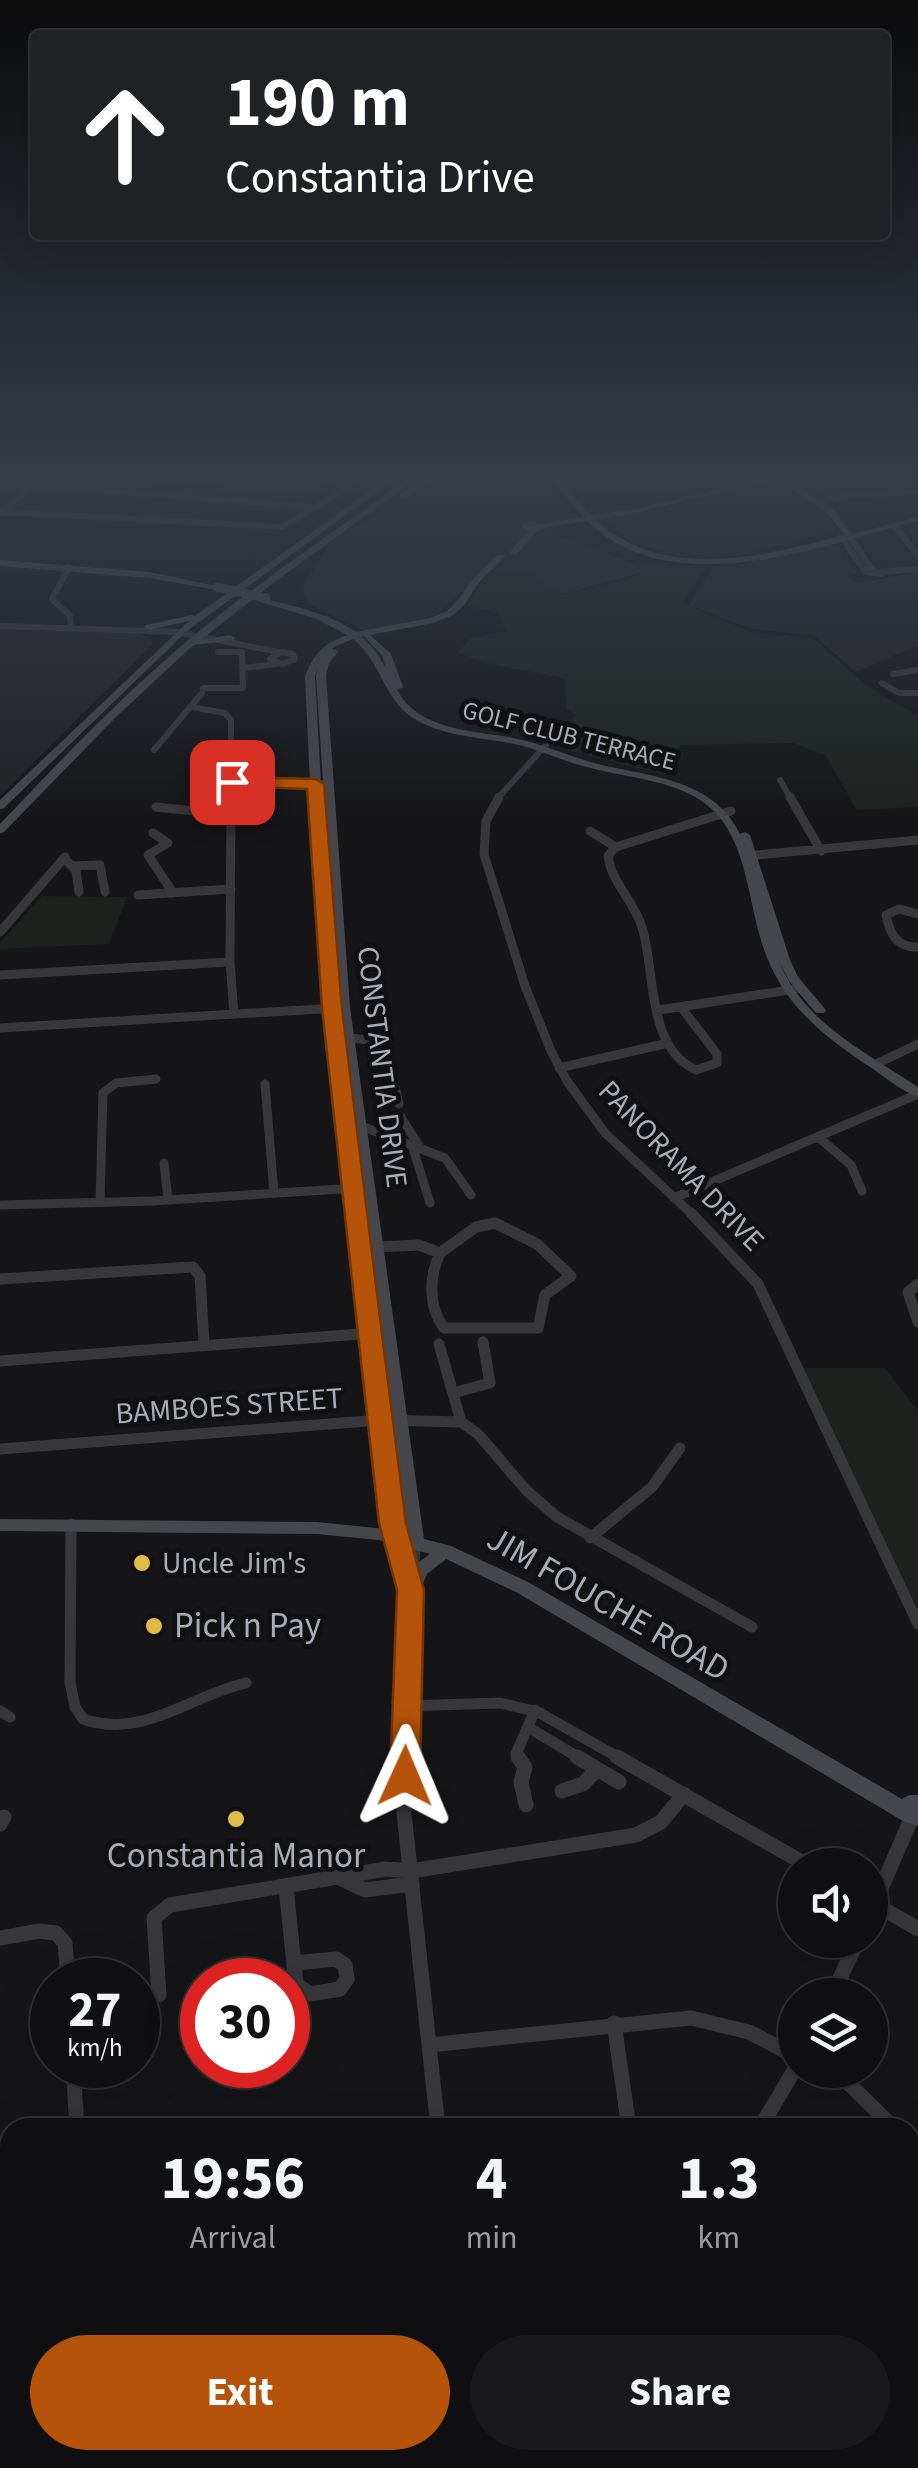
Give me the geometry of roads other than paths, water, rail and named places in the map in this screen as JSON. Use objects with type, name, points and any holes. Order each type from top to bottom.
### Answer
[{"type":"street","points":[[56,594],[53,601],[70,616],[71,626]]},
{"type":"street","points":[[0,806],[162,648],[230,594]]},
{"type":"street","name":"GOLF CLUB TERRACE","points":[[239,594],[322,612],[365,636],[397,701],[421,719],[454,732],[544,747],[686,789],[727,812]]},
{"type":"street","points":[[1,829],[182,650],[255,594]]},
{"type":"street","name":"CONSTANTIA DRIVE","points":[[416,1542],[376,1246],[362,1188],[338,1008],[310,676],[316,656],[328,646],[424,624],[452,612],[466,594]]},
{"type":"street","name":"GOLF CLUB TERRACE","points":[[264,600],[307,612],[365,636]]},
{"type":"street","points":[[148,628],[200,616]]},
{"type":"street","points":[[222,619],[217,630],[229,638]]},
{"type":"street","points":[[0,624],[182,631],[261,646],[275,658],[261,667],[243,668]]},
{"type":"street","points":[[71,626],[182,631]]},
{"type":"street","points":[[328,646],[334,626]]},
{"type":"street","points":[[136,630],[161,636],[162,648]]},
{"type":"street","name":"CONSTANTIA DRIVE","points":[[322,784],[322,666],[335,650],[365,636]]},
{"type":"street","points":[[182,650],[202,640],[229,638]]},
{"type":"street","points":[[154,750],[203,691],[241,690],[240,651],[218,652]]},
{"type":"street","points":[[894,674],[918,670]]},
{"type":"street","points":[[882,683],[898,693],[918,692]]},
{"type":"street","points":[[191,706],[225,714],[231,720],[230,962],[234,1014]]},
{"type":"street","name":"PANORAMA DRIVE","points":[[544,747],[500,793],[484,825],[482,842],[525,986],[559,1068],[600,1128],[724,1242],[758,1284],[918,1624]]},
{"type":"street","points":[[780,780],[820,851]]},
{"type":"street","points":[[232,782],[322,784]]},
{"type":"street","points":[[156,807],[204,812],[232,794]]},
{"type":"street","points":[[681,1007],[717,1054],[717,1063],[703,1069],[690,1067],[664,1044],[642,927],[612,877],[609,853],[616,847],[655,838],[727,812],[747,855],[774,962],[824,1026],[918,1082]]},
{"type":"street","points":[[590,831],[616,847]]},
{"type":"street","points":[[153,833],[172,842],[148,855],[173,893]]},
{"type":"street","points":[[747,855],[918,840]]},
{"type":"street","points":[[0,932],[64,858],[75,866],[100,865],[105,892]]},
{"type":"street","points":[[75,866],[85,860],[102,860]]},
{"type":"street","points":[[75,866],[79,892]]},
{"type":"street","points":[[138,895],[231,890]]},
{"type":"street","points":[[918,914],[899,909],[886,915],[894,940],[905,947],[918,947]]},
{"type":"street","points":[[372,1040],[387,1030],[375,960]]},
{"type":"street","points":[[0,975],[230,962]]},
{"type":"street","points":[[658,1010],[795,989]]},
{"type":"street","points":[[0,1028],[338,1008]]},
{"type":"street","name":"CONSTANTIA DRIVE","points":[[338,1008],[348,1038],[360,1126],[370,1334],[396,1538]]},
{"type":"street","points":[[348,1038],[372,1040],[390,1054],[400,1110],[417,1147],[430,1203]]},
{"type":"street","points":[[559,1068],[664,1044]]},
{"type":"street","points":[[881,1062],[918,1044]]},
{"type":"street","points":[[674,1198],[918,1094],[881,1062]]},
{"type":"street","points":[[100,1200],[103,1093],[116,1083],[156,1079]]},
{"type":"street","points":[[266,1084],[274,1193]]},
{"type":"street","points":[[360,1126],[448,1160],[471,1195]]},
{"type":"street","points":[[818,1137],[851,1165],[862,1191]]},
{"type":"street","points":[[164,1163],[168,1200]]},
{"type":"street","points":[[0,1205],[362,1188]]},
{"type":"street","points":[[495,1222],[548,1251],[571,1276],[545,1294],[542,1324],[538,1328],[444,1328],[436,1320],[432,1272],[440,1253],[476,1227],[495,1222]]},
{"type":"street","points":[[376,1246],[419,1246],[440,1253]]},
{"type":"street","points":[[0,1279],[194,1268],[200,1276],[204,1344]]},
{"type":"street","points":[[918,1284],[910,1288],[908,1299],[918,1322]]},
{"type":"street","points":[[0,1360],[387,1332]]},
{"type":"street","points":[[453,1393],[490,1383],[483,1342]]},
{"type":"street","points":[[440,1344],[462,1422],[478,1434],[527,1491],[557,1518],[590,1538],[752,1627]]},
{"type":"street","name":"BAMBOES STREET","points":[[0,1449],[381,1420],[462,1422]]},
{"type":"street","points":[[590,1538],[610,1517],[652,1490],[680,1448]]},
{"type":"street","name":"JIM FOUCHE ROAD","points":[[2,1524],[317,1528],[416,1542],[522,1588],[860,1785],[913,1811]]},
{"type":"street","points":[[71,1524],[70,1682],[75,1707],[83,1719],[106,1724],[166,1714],[192,1706],[222,1688],[246,1683]]},
{"type":"street","points":[[396,1538],[410,1592]]},
{"type":"street","points":[[416,1542],[410,1592],[404,1813],[437,2118]]},
{"type":"street","points":[[410,1592],[421,1570],[445,1552]]},
{"type":"street","points":[[406,1706],[500,1704],[534,1710],[778,1848]]},
{"type":"street","points":[[526,1805],[521,1782],[526,1766],[516,1754],[534,1710]]},
{"type":"street","points":[[528,1727],[619,1782]]},
{"type":"street","points":[[562,1790],[583,1784],[598,1769]]},
{"type":"street","points":[[157,1958],[154,1918],[170,1904],[336,1878],[366,1890],[412,1877],[636,1835],[660,1822],[684,1794]]},
{"type":"street","points":[[888,1868],[913,1811]]},
{"type":"street","points":[[286,1887],[293,1958]]},
{"type":"street","points":[[888,1914],[918,1929]]},
{"type":"street","points":[[0,1938],[39,1931],[56,1933],[64,1943],[66,1958]]},
{"type":"street","points":[[429,2044],[614,2022],[691,2018],[749,2032],[778,2047]]},
{"type":"street","points":[[614,2022],[628,2118]]},
{"type":"street","points":[[75,2088],[77,2118]]},
{"type":"street","points":[[766,2118],[784,2088]]},
{"type":"street","points":[[854,2088],[884,2118]]},
{"type":"place","name":"Uncle Jim's","points":[[142,1563]]},
{"type":"place","name":"Pick n Pay","points":[[154,1626]]},
{"type":"place","name":"Constantia Manor","points":[[236,1819]]}]
